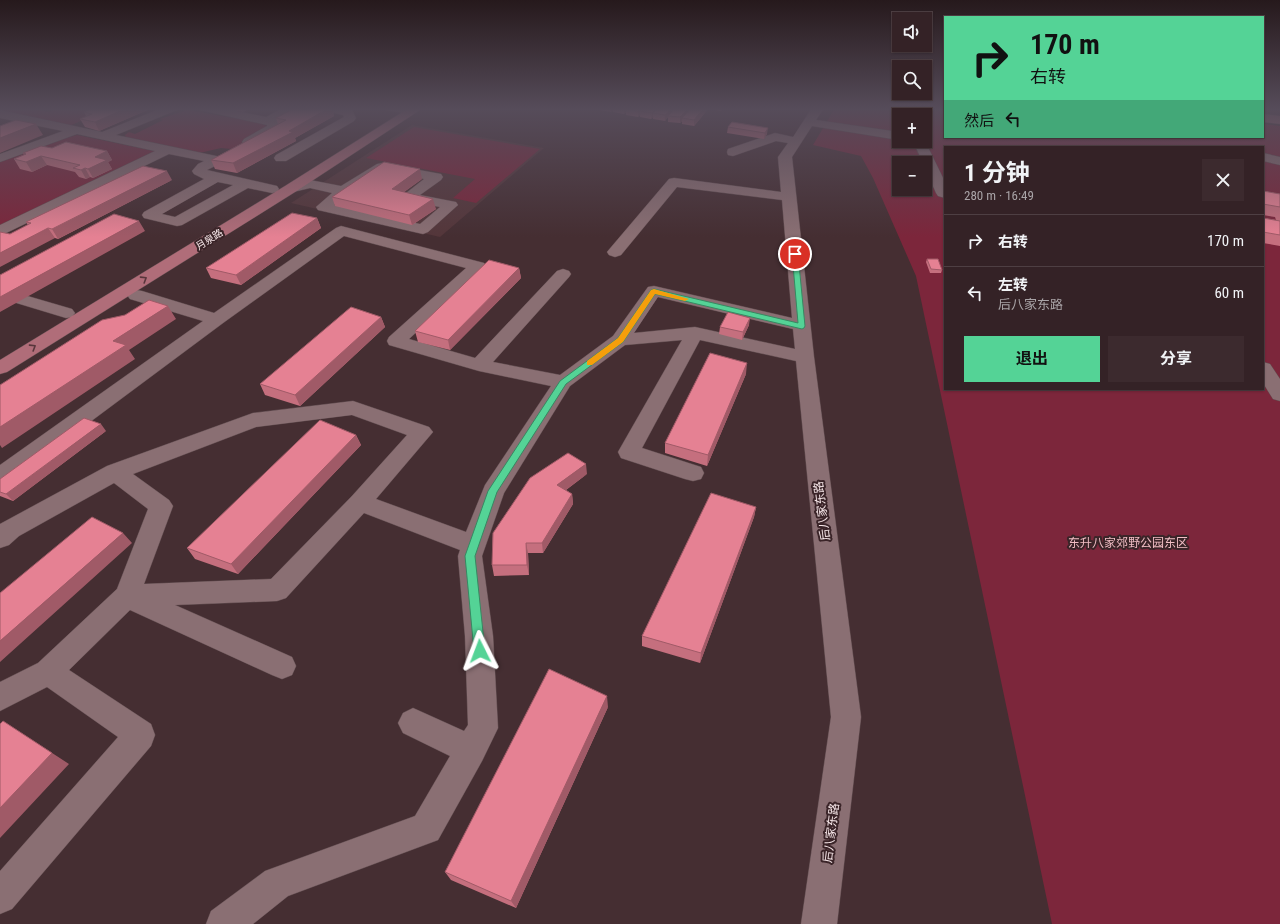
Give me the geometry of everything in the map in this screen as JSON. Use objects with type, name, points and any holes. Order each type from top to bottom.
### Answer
[{"type":"main road","name":"月泉路","points":[[0,354],[335,151]]},
{"type":"main road","name":"月泉路","points":[[0,368],[293,188],[345,151]]},
{"type":"street","points":[[0,158],[17,151]]},
{"type":"street","points":[[0,231],[165,151]]},
{"type":"street","points":[[172,151],[216,160]]},
{"type":"street","points":[[281,158],[293,151]]},
{"type":"street","name":"后八家东路","points":[[788,151],[784,157],[846,717],[819,924]]},
{"type":"street","points":[[924,151],[944,193]]},
{"type":"street","points":[[228,154],[198,171],[205,175],[253,183],[272,190]]},
{"type":"street","points":[[1264,158],[1280,161]]},
{"type":"street","points":[[293,188],[310,184],[343,191],[382,167],[436,177],[408,197],[451,205],[423,230],[323,207],[343,191]]},
{"type":"street","points":[[217,177],[149,215],[177,222],[253,183]]},
{"type":"street","points":[[615,252],[674,182],[789,197]]},
{"type":"street","points":[[0,477],[216,319],[341,231],[478,266],[396,341],[479,365],[563,382]]},
{"type":"street","points":[[479,365],[563,274]]},
{"type":"street","points":[[224,924],[277,883],[426,828],[483,728],[479,636],[470,556],[493,491],[563,382],[620,340],[654,292],[802,326]]},
{"type":"street","points":[[0,293],[66,313]]},
{"type":"street","points":[[136,295],[216,319]]},
{"type":"street","points":[[620,340],[694,333],[805,357]]},
{"type":"street","points":[[693,473],[629,452],[694,333]]},
{"type":"street","points":[[1264,370],[1280,394]]},
{"type":"street","points":[[4,530],[115,472],[253,420],[353,408],[422,432],[360,502],[277,590],[127,596]]},
{"type":"street","points":[[0,697],[48,672],[127,596],[161,506],[115,472]]},
{"type":"street","points":[[360,502],[474,545]]},
{"type":"street","points":[[127,596],[282,666]]},
{"type":"street","points":[[0,897],[140,735],[48,672]]},
{"type":"street","points":[[413,723],[470,750]]},
{"type":"shaded area","points":[[371,151],[540,151],[440,237],[291,203]]},
{"type":"green space","points":[[26,151],[155,151],[0,230],[0,161]]},
{"type":"green space","points":[[183,151],[207,151],[195,154]]},
{"type":"green space","points":[[377,151],[537,151],[476,203],[453,198],[475,179],[366,158]]},
{"type":"green space","name":"东升八家郊野公园东区","points":[[840,151],[944,151],[944,390],[1264,390],[1264,151],[1280,151],[1280,924],[1052,924],[916,276],[873,178],[861,156]]},
{"type":"building","points":[[28,151],[107,151],[95,157],[107,160],[88,169],[85,168],[81,170],[73,168],[80,165],[41,156],[26,162],[14,159],[26,154],[23,153]]},
{"type":"building","points":[[228,151],[256,151],[233,163],[211,160]]},
{"type":"building","points":[[384,162],[420,169],[392,189],[433,199],[409,215],[332,197]]},
{"type":"building","points":[[143,166],[167,171],[52,229],[48,228],[0,253],[0,232],[10,234],[31,223],[26,222]]},
{"type":"building","points":[[1264,191],[1280,194],[1280,207],[1264,204]]},
{"type":"building","points":[[292,213],[317,218],[236,275],[206,268]]},
{"type":"building","points":[[114,214],[139,221],[0,297],[0,275]]},
{"type":"building","points":[[1264,218],[1280,221],[1280,235],[1264,232]]},
{"type":"building","points":[[927,259],[938,259],[942,270],[931,269]]},
{"type":"building","points":[[489,260],[519,268],[448,340],[415,331]]},
{"type":"building","points":[[149,300],[168,306],[113,341],[126,345],[0,427],[0,385],[102,320],[125,315]]},
{"type":"building","points":[[351,307],[381,317],[295,395],[260,384]]},
{"type":"building","points":[[728,312],[750,318],[743,332],[720,327]]},
{"type":"building","points":[[710,353],[747,363],[708,455],[665,443]]},
{"type":"building","points":[[84,418],[101,424],[6,494],[0,492],[0,479]]},
{"type":"building","points":[[320,420],[356,435],[231,564],[187,548]]},
{"type":"building","points":[[568,453],[586,464],[557,485],[572,494],[542,543],[526,543],[527,565],[492,565],[493,533],[530,478]]},
{"type":"building","points":[[711,493],[756,507],[701,653],[642,636]]},
{"type":"building","points":[[92,517],[123,533],[0,641],[0,593]]},
{"type":"building","points":[[549,669],[607,696],[511,901],[445,872]]},
{"type":"building","points":[[3,721],[52,753],[0,808],[0,724]]},
{"type":"slow traffic","points":[[589,363],[620,340],[654,292],[685,299]]},
{"type":"route","points":[[480,651],[470,556],[493,491],[563,382],[620,340],[654,292],[802,326],[795,254]]}]
